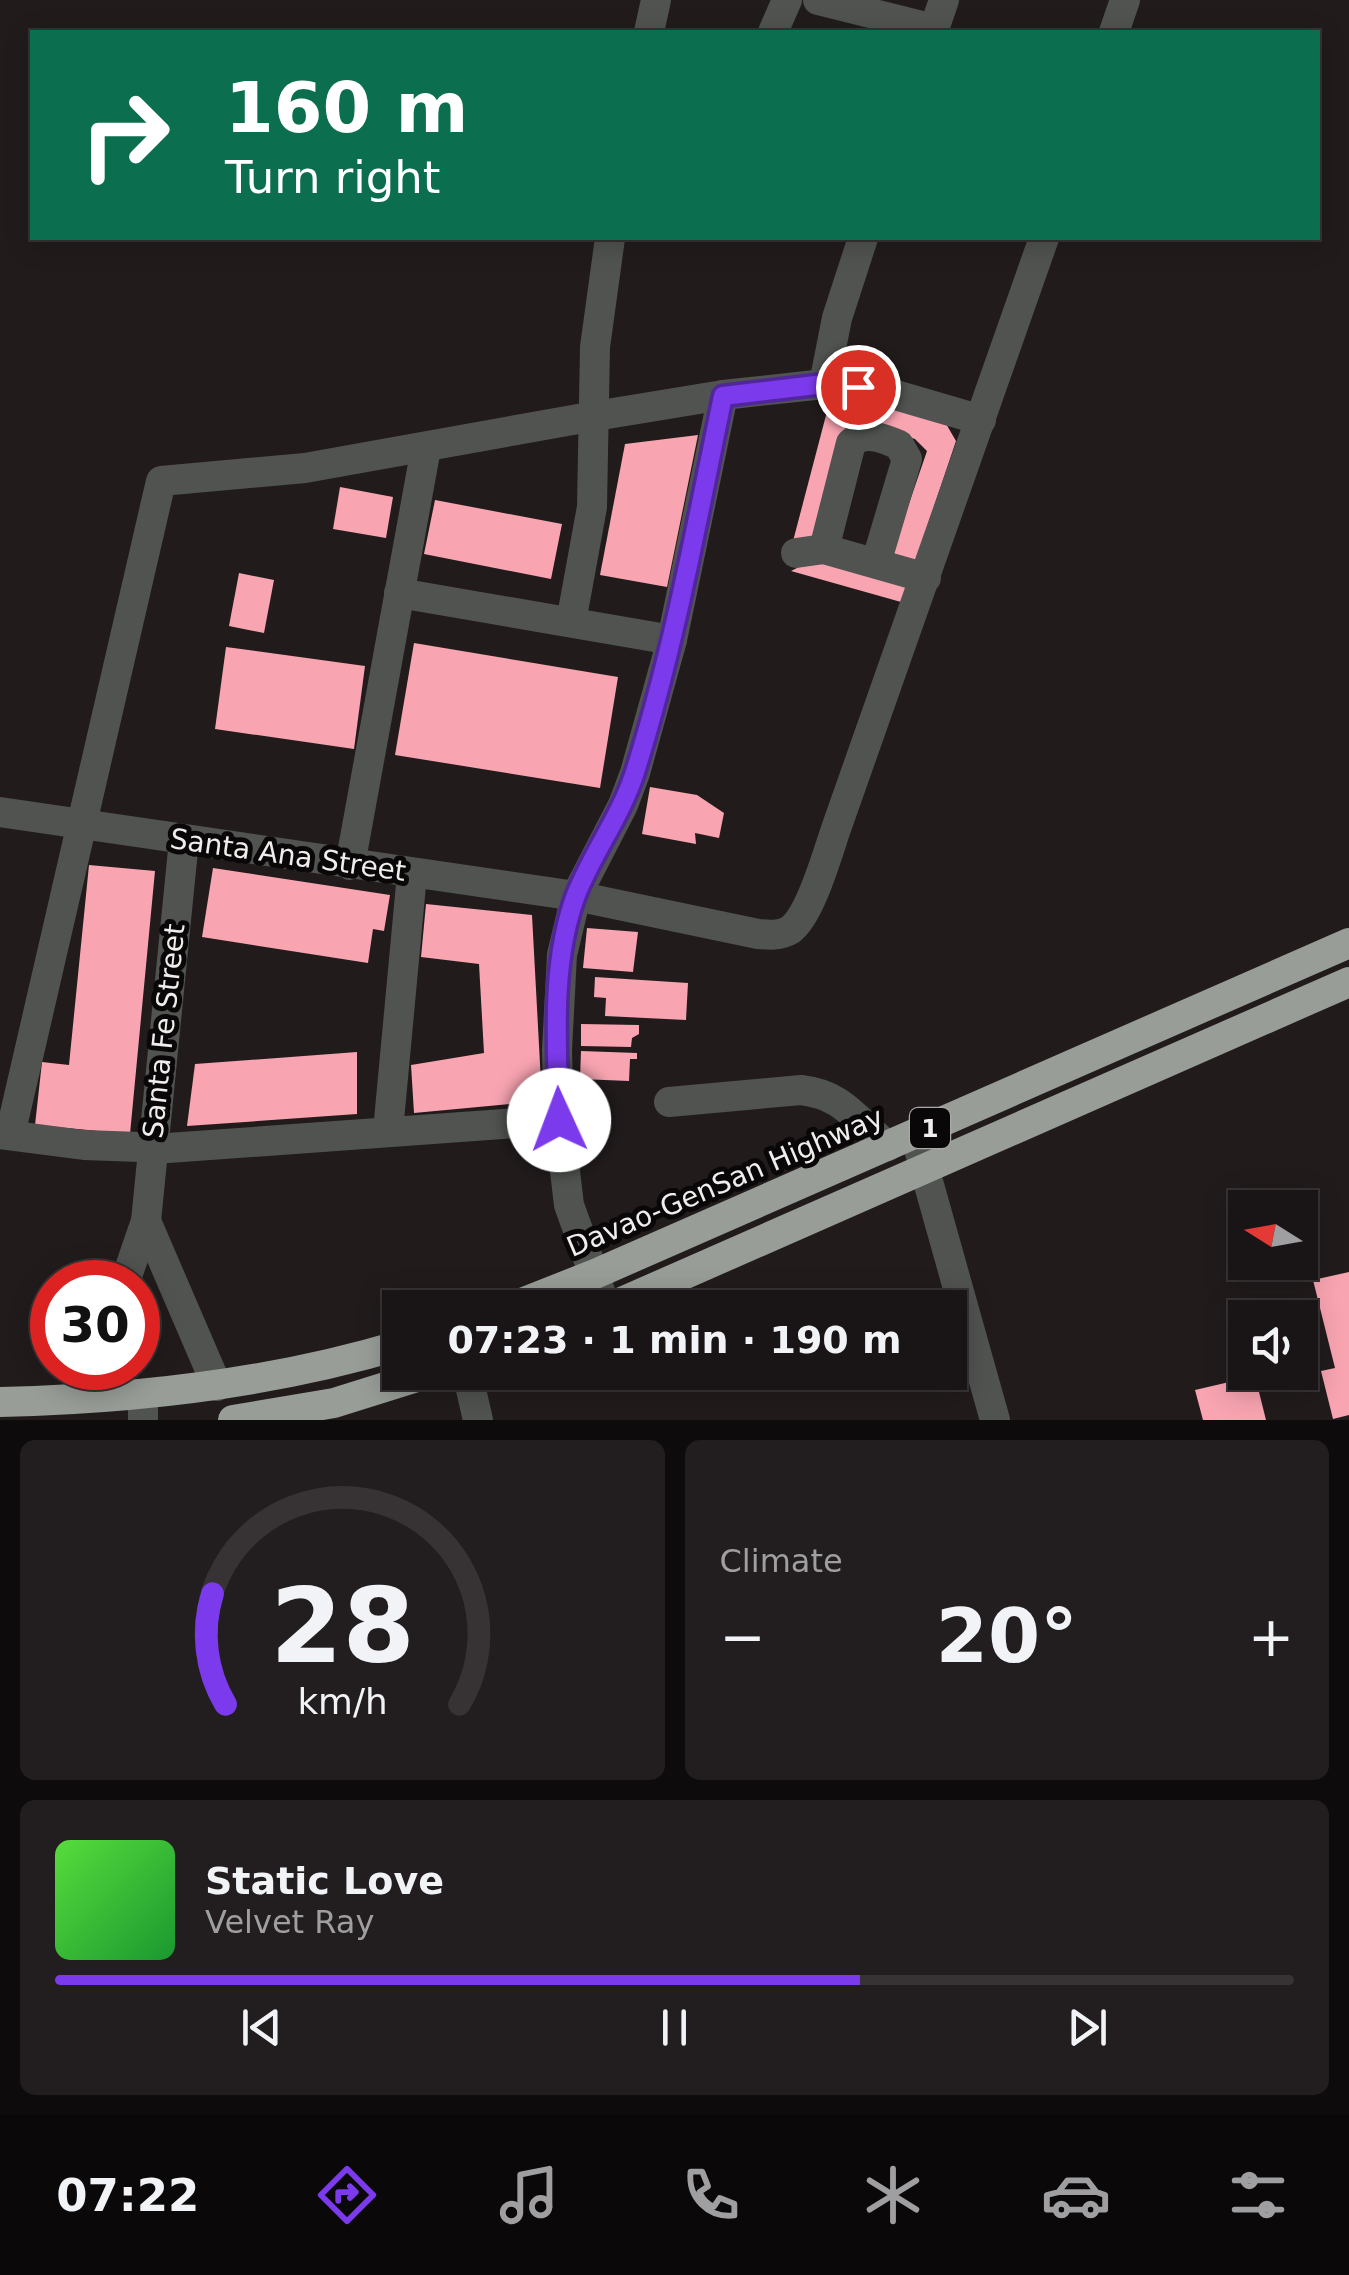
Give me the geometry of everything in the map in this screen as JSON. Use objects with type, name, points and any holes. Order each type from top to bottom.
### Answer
[{"type":"highway","name":"Davao-GenSan Highway","points":[[555,1290],[1349,943]]},
{"type":"highway","name":"1","points":[[648,1290],[1349,982]]},
{"type":"highway","points":[[0,1402],[86,1398],[143,1407],[217,1386],[331,1366],[382,1350]]},
{"type":"highway","points":[[233,1420],[334,1402],[382,1387]]},
{"type":"street","points":[[649,30],[656,0]]},
{"type":"street","points":[[773,30],[787,0]]},
{"type":"street","points":[[818,0],[930,30]]},
{"type":"street","points":[[934,30],[944,0]]},
{"type":"street","points":[[1115,30],[1125,0]]},
{"type":"street","points":[[571,622],[592,506],[598,310],[610,240]]},
{"type":"street","points":[[824,384],[837,318],[862,240]]},
{"type":"street","points":[[876,563],[906,458],[899,445],[872,436],[858,437],[851,443],[810,551],[876,563],[926,578],[1043,240]]},
{"type":"street","points":[[559,1120],[152,1148],[84,1145],[5,1134],[83,825],[162,481],[259,474],[594,416],[824,384],[892,394],[982,420]]},
{"type":"street","points":[[601,1290],[568,1204],[557,1050],[562,956],[576,896],[623,805],[672,640],[723,396]]},
{"type":"street","points":[[350,864],[426,448]]},
{"type":"street","name":"Santa Ana Street","points":[[0,812],[576,896],[774,936],[788,931],[801,918],[810,898],[926,578]]},
{"type":"street","points":[[400,593],[672,640]]},
{"type":"street","name":"Santa Fe Street","points":[[133,1260],[146,1221],[184,840]]},
{"type":"street","points":[[388,1131],[412,874]]},
{"type":"street","points":[[669,1102],[801,1090],[820,1092],[850,1108],[862,1126],[902,1140],[925,1169],[995,1420]]},
{"type":"street","name":"Santa Fe Street","points":[[146,1221],[217,1386]]},
{"type":"street","points":[[86,1398],[89,1390]]},
{"type":"street","points":[[471,1390],[478,1420]]},
{"type":"building","points":[[872,397],[945,422],[956,441],[914,566],[890,559],[927,451],[915,439],[863,422]]},
{"type":"building","points":[[830,400],[856,407],[824,531],[792,545]]},
{"type":"building","points":[[698,435],[667,587],[600,575],[625,444]]},
{"type":"building","points":[[340,487],[393,497],[386,538],[333,529]]},
{"type":"building","points":[[435,500],[562,524],[551,579],[424,554]]},
{"type":"building","points":[[823,555],[909,580],[901,602],[791,571]]},
{"type":"building","points":[[239,573],[274,580],[264,633],[229,626]]},
{"type":"building","points":[[414,643],[618,677],[600,788],[395,755]]},
{"type":"building","points":[[226,647],[365,666],[354,749],[215,729]]},
{"type":"building","points":[[650,787],[697,795],[724,813],[719,838],[695,833],[696,844],[642,834]]},
{"type":"building","points":[[89,865],[155,871],[130,1134],[35,1125],[42,1062],[69,1065]]},
{"type":"building","points":[[213,868],[390,895],[384,931],[373,929],[368,963],[202,937]]},
{"type":"building","points":[[426,904],[532,915],[542,1101],[414,1113],[411,1065],[484,1053],[479,964],[421,957]]},
{"type":"building","points":[[587,928],[638,932],[633,972],[583,968]]},
{"type":"building","points":[[595,977],[688,983],[686,1020],[605,1016],[606,998],[594,997]]},
{"type":"building","points":[[581,1024],[639,1025],[639,1034],[632,1038],[631,1047],[581,1046]]},
{"type":"building","points":[[581,1051],[637,1053],[637,1059],[630,1059],[629,1081],[580,1079]]},
{"type":"building","points":[[357,1052],[357,1114],[187,1126],[195,1064]]},
{"type":"building","points":[[1349,1272],[1349,1415],[1333,1419],[1321,1371],[1335,1368],[1313,1280]]},
{"type":"building","points":[[1228,1382],[1228,1390],[1258,1390],[1266,1420],[1203,1420],[1195,1390]]},
{"type":"route","points":[[559,1120],[557,1050],[562,956],[576,896],[623,805],[635,772],[672,640],[723,396],[824,384],[858,387]]}]
